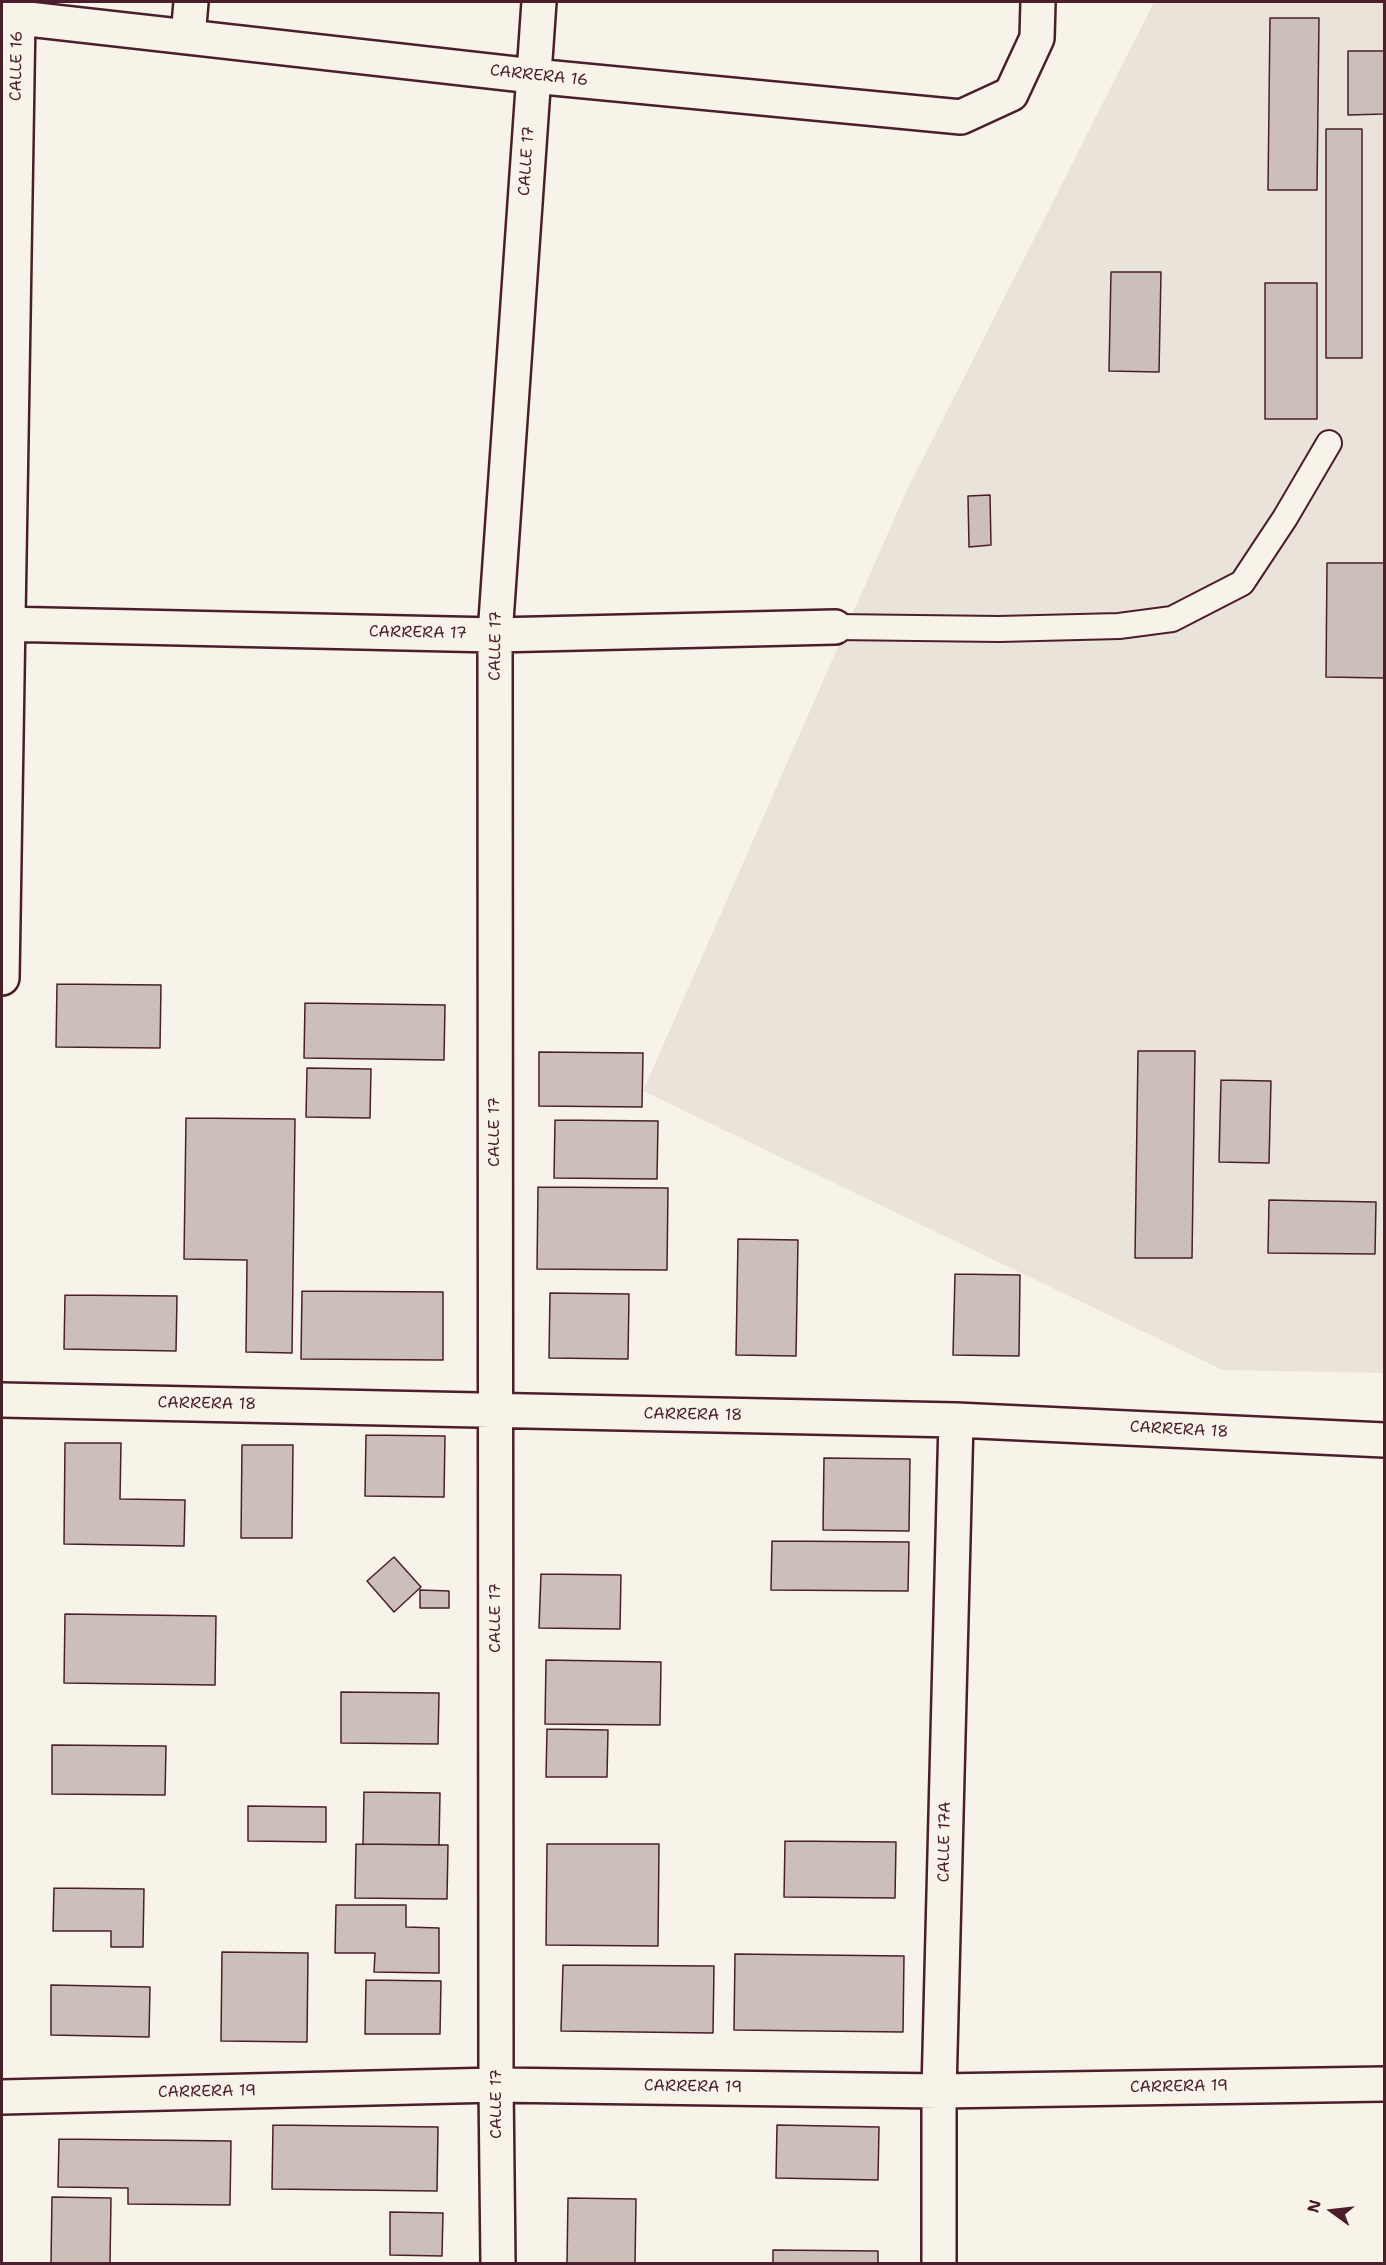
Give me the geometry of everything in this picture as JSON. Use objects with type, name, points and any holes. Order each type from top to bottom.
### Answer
[{"type":"street","points":[[188,37],[191,2]]},
{"type":"street","name":"CALLE 17","points":[[498,2264],[495,635],[539,2]]},
{"type":"street","name":"CARRERA 16","points":[[10,16],[533,76],[961,117],[1011,94],[1037,38],[1038,2]]},
{"type":"street","name":"CALLE 16","points":[[2,978],[10,16]]},
{"type":"street","name":"CARRERA 17","points":[[5,624],[495,635],[835,627]]},
{"type":"street","name":"CARRERA 18","points":[[2,1400],[956,1420],[1384,1440]]},
{"type":"street","name":"CALLE 17A","points":[[939,2264],[939,2091],[956,1420]]},
{"type":"street","name":"CARRERA 19","points":[[2,2097],[496,2085],[939,2091],[1384,2084]]},
{"type":"lane","points":[[835,627],[999,629],[1119,626],[1172,619],[1242,583],[1285,518],[1329,442]]},
{"type":"shaded area","points":[[1154,2],[1384,2],[1384,1373],[1223,1370],[643,1091],[906,492]]},
{"type":"building","points":[[1270,18],[1319,18],[1317,190],[1268,190]]},
{"type":"building","points":[[1348,51],[1384,51],[1384,114],[1348,115]]},
{"type":"building","points":[[1326,129],[1362,129],[1362,358],[1326,358]]},
{"type":"building","points":[[1111,272],[1161,272],[1159,372],[1109,371]]},
{"type":"building","points":[[1265,283],[1317,283],[1317,419],[1265,419]]},
{"type":"building","points":[[990,495],[991,545],[969,547],[968,496]]},
{"type":"building","points":[[1327,563],[1384,563],[1384,678],[1326,677]]},
{"type":"building","points":[[57,984],[161,985],[160,1048],[56,1047]]},
{"type":"building","points":[[305,1003],[445,1005],[444,1060],[304,1058]]},
{"type":"building","points":[[1138,1051],[1195,1051],[1192,1258],[1135,1258]]},
{"type":"building","points":[[539,1052],[643,1053],[642,1107],[539,1106]]},
{"type":"building","points":[[307,1068],[371,1069],[370,1118],[306,1117]]},
{"type":"building","points":[[1221,1080],[1271,1081],[1269,1163],[1219,1162]]},
{"type":"building","points":[[186,1118],[295,1119],[292,1353],[246,1352],[247,1260],[184,1259]]},
{"type":"building","points":[[555,1120],[658,1121],[657,1179],[554,1178]]},
{"type":"building","points":[[538,1187],[668,1188],[667,1270],[537,1269]]},
{"type":"building","points":[[1269,1200],[1376,1202],[1375,1254],[1268,1253]]},
{"type":"building","points":[[738,1239],[798,1240],[796,1356],[736,1355]]},
{"type":"building","points":[[955,1274],[1020,1275],[1019,1356],[953,1355]]},
{"type":"building","points":[[302,1291],[443,1292],[443,1360],[301,1359]]},
{"type":"building","points":[[550,1293],[629,1294],[628,1359],[549,1358]]},
{"type":"building","points":[[65,1295],[177,1296],[176,1351],[64,1349]]},
{"type":"building","points":[[366,1435],[445,1436],[444,1497],[365,1496]]},
{"type":"building","points":[[65,1443],[121,1443],[120,1499],[185,1500],[184,1546],[64,1544]]},
{"type":"building","points":[[242,1445],[293,1445],[292,1538],[241,1538]]},
{"type":"building","points":[[824,1458],[910,1459],[909,1531],[823,1530]]},
{"type":"building","points":[[772,1541],[909,1542],[908,1591],[771,1590]]},
{"type":"building","points":[[394,1557],[421,1587],[394,1612],[367,1581]]},
{"type":"building","points":[[541,1574],[621,1575],[620,1629],[539,1628]]},
{"type":"building","points":[[420,1590],[449,1591],[449,1608],[420,1608]]},
{"type":"building","points":[[65,1614],[216,1616],[215,1685],[64,1683]]},
{"type":"building","points":[[546,1660],[661,1662],[660,1725],[545,1724]]},
{"type":"building","points":[[341,1692],[439,1693],[438,1744],[341,1743]]},
{"type":"building","points":[[547,1729],[608,1730],[607,1777],[546,1777]]},
{"type":"building","points":[[52,1745],[166,1746],[165,1795],[52,1794]]},
{"type":"building","points":[[364,1792],[440,1793],[439,1845],[363,1844]]},
{"type":"building","points":[[248,1806],[326,1807],[326,1842],[248,1841]]},
{"type":"building","points":[[785,1841],[896,1842],[895,1898],[784,1897]]},
{"type":"building","points":[[356,1844],[448,1845],[447,1899],[355,1898]]},
{"type":"building","points":[[547,1844],[659,1844],[658,1946],[546,1945]]},
{"type":"building","points":[[54,1888],[144,1889],[143,1947],[111,1947],[111,1931],[53,1931]]},
{"type":"building","points":[[336,1905],[406,1905],[406,1927],[439,1928],[439,1973],[374,1972],[375,1953],[335,1953]]},
{"type":"building","points":[[222,1952],[308,1953],[307,2042],[221,2041]]},
{"type":"building","points":[[735,1954],[904,1956],[903,2032],[734,2030]]},
{"type":"building","points":[[563,1965],[714,1966],[713,2033],[561,2031]]},
{"type":"building","points":[[366,1980],[441,1981],[440,2034],[365,2034]]},
{"type":"building","points":[[51,1985],[150,1987],[149,2037],[51,2035]]},
{"type":"building","points":[[273,2125],[438,2127],[437,2191],[272,2189]]},
{"type":"building","points":[[777,2125],[879,2127],[878,2180],[776,2178]]},
{"type":"building","points":[[59,2139],[231,2141],[230,2205],[128,2204],[128,2188],[58,2187]]},
{"type":"building","points":[[52,2197],[111,2198],[110,2264],[51,2264]]},
{"type":"building","points":[[568,2198],[636,2199],[635,2264],[567,2264]]},
{"type":"building","points":[[390,2212],[443,2213],[442,2256],[390,2255]]},
{"type":"building","points":[[773,2250],[878,2251],[878,2264],[773,2264]]}]
